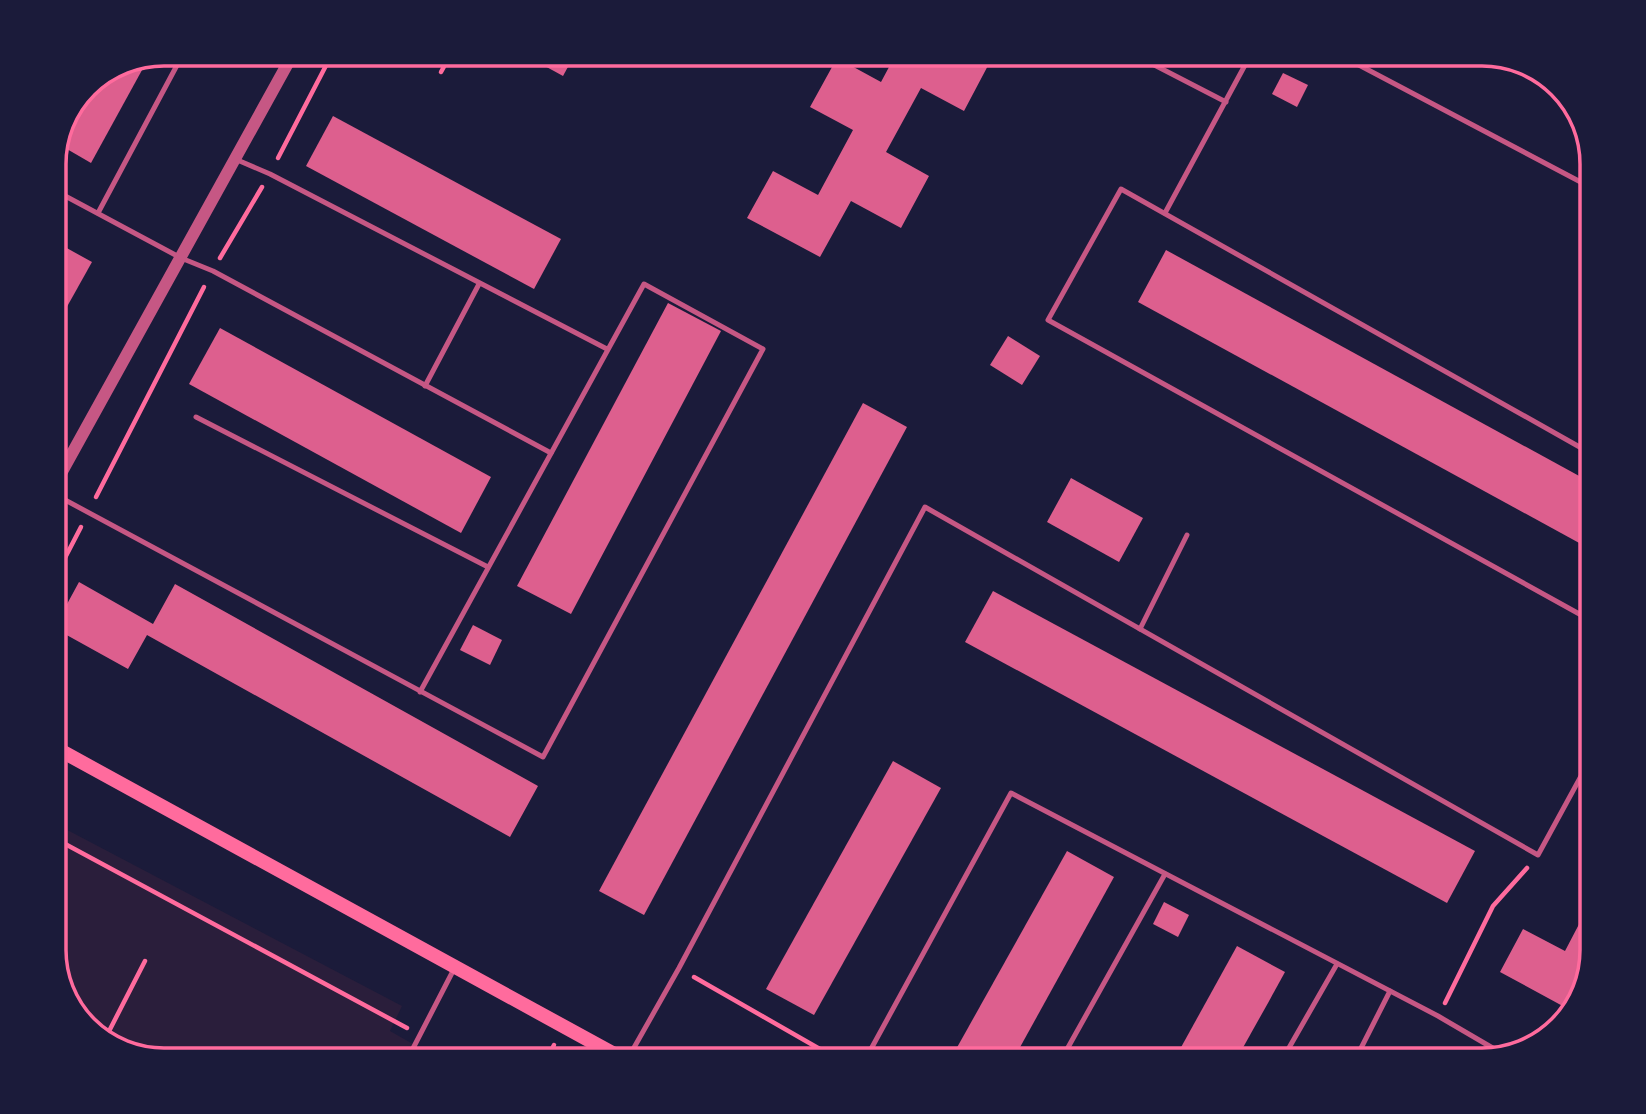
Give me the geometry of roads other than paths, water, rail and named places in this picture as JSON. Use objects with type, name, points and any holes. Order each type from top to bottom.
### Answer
[{"type":"main road","points":[[67,754],[604,1048]]},
{"type":"street","points":[[67,463],[286,66]]},
{"type":"lane","points":[[98,213],[177,66]]},
{"type":"lane","points":[[1156,66],[1226,102]]},
{"type":"lane","points":[[1165,213],[1245,66]]},
{"type":"lane","points":[[1361,66],[1580,182]]},
{"type":"lane","points":[[235,159],[270,174],[607,349]]},
{"type":"lane","points":[[1580,447],[1121,189],[1048,320],[1580,614]]},
{"type":"lane","points":[[67,197],[181,258],[213,271],[551,453]]},
{"type":"lane","points":[[425,386],[480,284]]},
{"type":"lane","points":[[67,501],[420,692],[543,757],[763,349],[644,285],[420,692]]},
{"type":"lane","points":[[196,417],[488,567]]},
{"type":"lane","points":[[633,1048],[679,968],[925,506],[1538,855],[1580,778]]},
{"type":"lane","points":[[1140,629],[1187,536]]},
{"type":"lane","points":[[872,1048],[1011,793],[1438,1016],[1491,1047]]},
{"type":"lane","points":[[1068,1048],[1165,874]]},
{"type":"lane","points":[[1289,1048],[1337,964]]},
{"type":"lane","points":[[413,1048],[455,967]]},
{"type":"lane","points":[[1361,1048],[1390,991]]}]
